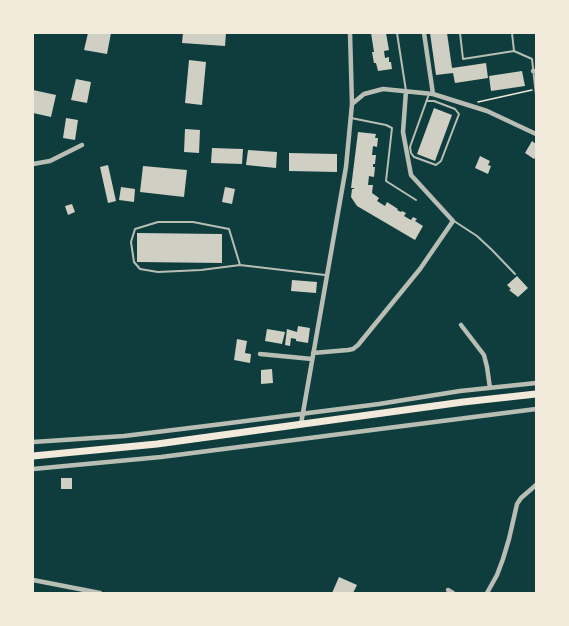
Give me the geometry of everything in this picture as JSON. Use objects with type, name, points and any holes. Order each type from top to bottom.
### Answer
[{"type":"highway","points":[[33,456],[157,444],[472,400],[536,394]]},
{"type":"street","points":[[301,424],[346,167],[352,104],[350,33]]},
{"type":"street","points":[[424,33],[431,94]]},
{"type":"street","points":[[352,104],[364,94],[383,89],[431,94],[488,111],[534,133]]},
{"type":"street","points":[[260,354],[313,356],[353,349],[420,269],[453,221],[411,175],[402,132],[406,91]]},
{"type":"street","points":[[33,164],[50,161],[82,145]]},
{"type":"street","points":[[461,324],[483,355],[490,388]]},
{"type":"street","points":[[33,442],[135,434],[536,383]]},
{"type":"street","points":[[33,468],[161,458],[536,409]]},
{"type":"street","points":[[487,593],[503,559],[517,504],[536,485]]},
{"type":"street","points":[[33,580],[100,593]]},
{"type":"lane","points":[[397,33],[406,91]]},
{"type":"lane","points":[[460,33],[463,59],[514,51],[532,59],[536,95]]},
{"type":"lane","points":[[512,33],[514,51]]},
{"type":"lane","points":[[427,101],[435,101],[455,109],[459,114],[441,161],[436,165],[416,158],[410,149],[410,143],[427,101],[431,94]]},
{"type":"lane","points":[[351,118],[392,128],[386,181],[416,200]]},
{"type":"lane","points":[[534,133],[536,125]]},
{"type":"lane","points":[[453,221],[477,236],[515,274]]},
{"type":"lane","points":[[240,265],[229,229],[211,225],[193,222],[158,222],[135,229],[131,242],[134,262],[140,270],[158,272],[201,270],[240,265],[327,276]]},
{"type":"path","points":[[466,104],[535,89]]},
{"type":"building","points":[[88,33],[111,33],[107,54],[84,50]]},
{"type":"building","points":[[183,33],[226,33],[225,46],[182,43]]},
{"type":"building","points":[[371,33],[386,33],[389,50],[384,51],[385,58],[389,57],[392,69],[378,71],[374,63]]},
{"type":"building","points":[[430,33],[447,33],[452,68],[486,63],[488,78],[455,83],[453,73],[436,75]]},
{"type":"building","points":[[189,60],[206,62],[202,105],[185,103]]},
{"type":"building","points":[[522,71],[525,86],[491,91],[489,76]]},
{"type":"building","points":[[76,79],[91,82],[87,103],[71,100]]},
{"type":"building","points":[[33,90],[56,95],[51,117],[33,113]]},
{"type":"building","points":[[434,108],[452,115],[435,161],[417,154]]},
{"type":"building","points":[[66,118],[78,120],[75,140],[63,138]]},
{"type":"building","points":[[185,129],[200,130],[199,153],[184,152]]},
{"type":"building","points":[[358,132],[376,134],[375,138],[378,138],[377,147],[373,146],[372,155],[376,155],[375,164],[373,164],[374,177],[369,176],[368,185],[373,185],[372,193],[379,198],[377,201],[385,206],[387,202],[397,210],[406,213],[404,216],[411,220],[413,217],[417,219],[415,221],[423,226],[415,240],[357,206],[351,197],[352,189],[354,189],[351,188]]},
{"type":"building","points":[[532,141],[536,144],[534,159],[525,153]]},
{"type":"building","points":[[212,148],[243,149],[242,164],[211,163]]},
{"type":"building","points":[[248,150],[277,152],[276,168],[246,165]]},
{"type":"building","points":[[289,153],[337,154],[337,172],[289,171]]},
{"type":"building","points":[[480,156],[490,161],[488,174],[475,168]]},
{"type":"building","points":[[108,165],[116,201],[108,203],[100,167]]},
{"type":"building","points":[[143,166],[187,170],[184,197],[140,192]]},
{"type":"building","points":[[121,187],[135,189],[134,202],[119,200]]},
{"type":"building","points":[[225,187],[235,189],[232,204],[222,202]]},
{"type":"building","points":[[72,204],[75,212],[68,215],[65,206]]},
{"type":"building","points":[[137,233],[222,234],[222,263],[137,262]]},
{"type":"building","points":[[517,276],[528,288],[518,297],[509,290],[511,289],[507,285]]},
{"type":"building","points":[[292,280],[317,282],[316,293],[291,291]]},
{"type":"building","points":[[298,326],[310,328],[308,343],[291,338],[290,346],[285,345],[287,329],[297,332]]},
{"type":"building","points":[[267,329],[285,332],[282,344],[265,341]]},
{"type":"building","points":[[237,339],[247,341],[245,353],[251,354],[250,363],[234,360]]},
{"type":"building","points":[[272,369],[273,383],[261,384],[261,370]]},
{"type":"building","points":[[61,478],[72,478],[72,489],[61,489]]},
{"type":"building","points":[[339,577],[357,585],[353,593],[332,593]]}]
